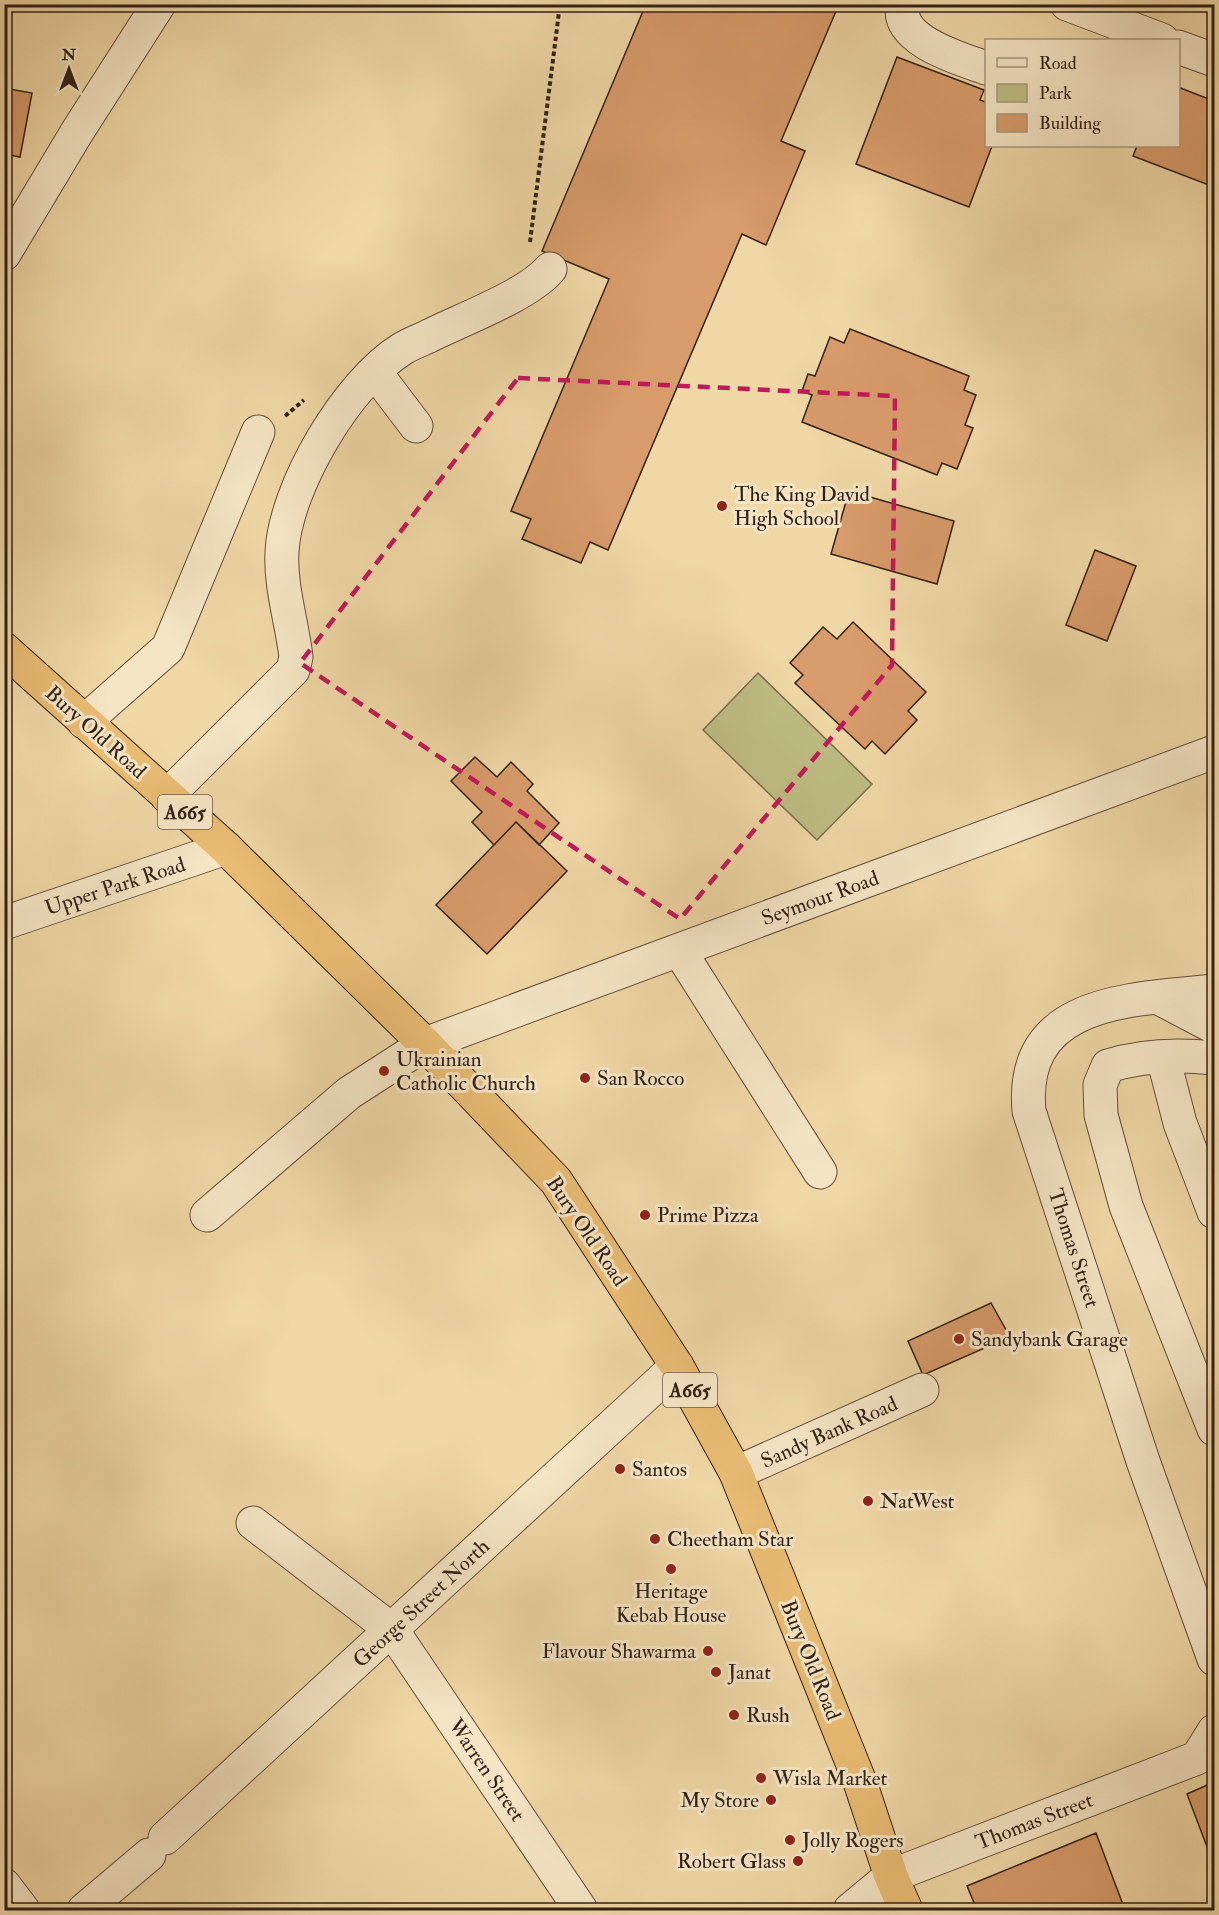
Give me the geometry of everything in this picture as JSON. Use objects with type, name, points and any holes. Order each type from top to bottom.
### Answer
[{"type":"highway","name":"Bury Old Road","points":[[4,649],[226,848],[425,1044],[556,1181],[677,1366],[736,1473],[860,1782],[891,1876],[906,1911]]},
{"type":"street","points":[[4,254],[76,132],[159,4]]},
{"type":"street","points":[[903,4],[905,24],[920,40],[985,67]]},
{"type":"street","points":[[1067,4],[1145,37]]},
{"type":"street","points":[[1180,47],[1215,60]]},
{"type":"street","points":[[167,796],[293,670],[296,657],[282,554],[284,530],[297,490],[315,451],[343,408],[375,372],[401,349],[528,287],[550,269]]},
{"type":"street","points":[[375,372],[416,426]]},
{"type":"street","points":[[84,722],[168,648],[258,432]]},
{"type":"street","name":"Seymour Road","points":[[207,1215],[348,1093],[425,1044],[1215,752]]},
{"type":"street","name":"Upper Park Road","points":[[4,923],[226,848]]},
{"type":"street","points":[[680,950],[820,1172]]},
{"type":"street","name":"Thomas Street","points":[[1215,991],[1157,997],[1098,1007],[1066,1021],[1052,1034],[1034,1062],[1029,1078],[1029,1111],[1143,1461],[1215,1659]]},
{"type":"street","points":[[1157,997],[1215,1027]]},
{"type":"street","points":[[1215,1058],[1182,1055],[1128,1060],[1108,1066],[1100,1085],[1101,1115],[1126,1206],[1215,1429]]},
{"type":"street","points":[[1163,1056],[1180,1123],[1215,1212]]},
{"type":"street","name":"George Street North","points":[[84,1911],[677,1366]]},
{"type":"street","name":"Sandy Bank Road","points":[[736,1473],[922,1390]]},
{"type":"street","name":"Warren Street","points":[[253,1523],[392,1630],[581,1911]]},
{"type":"street","name":"Thomas Street","points":[[850,1911],[891,1876],[1197,1758],[1215,1731]]},
{"type":"street","points":[[4,1885],[23,1911]]},
{"type":"path","points":[[523,250],[530,242],[560,4]]},
{"type":"path","points":[[258,432],[296,409],[311,392]]},
{"type":"highlighted area","points":[[518,378],[895,396],[892,665],[680,919],[300,663]]},
{"type":"green space","points":[[758,673],[872,784],[817,840],[703,730]]},
{"type":"building","points":[[646,4],[839,4],[781,141],[805,151],[766,245],[742,234],[608,550],[590,542],[581,563],[522,539],[531,519],[511,511],[609,279],[542,251]]},
{"type":"building","points":[[897,57],[984,90],[980,100],[985,102],[985,147],[992,147],[969,207],[856,164]]},
{"type":"building","points":[[4,88],[32,93],[20,157],[4,154]]},
{"type":"building","points":[[1180,88],[1214,101],[1214,187],[1133,156],[1137,147],[1180,147]]},
{"type":"building","points":[[850,329],[969,376],[964,390],[976,395],[965,425],[973,428],[957,469],[942,463],[937,475],[802,422],[812,395],[802,391],[808,374],[815,376],[830,337],[844,343]]},
{"type":"building","points":[[849,491],[954,521],[937,584],[831,554]]},
{"type":"building","points":[[1095,550],[1136,566],[1107,641],[1066,625]]},
{"type":"building","points":[[853,622],[926,692],[908,711],[917,720],[885,754],[872,741],[865,749],[795,683],[803,675],[790,663],[823,627],[837,639]]},
{"type":"building","points":[[475,757],[497,777],[511,762],[533,784],[527,791],[559,823],[539,845],[516,822],[494,845],[472,822],[482,812],[451,781]]},
{"type":"building","points":[[516,822],[567,871],[487,954],[436,905]]},
{"type":"building","name":"Sandybank Garage","points":[[991,1303],[1010,1337],[923,1375],[908,1341]]},
{"type":"building","points":[[1214,1782],[1214,1859],[1212,1860],[1187,1794]]},
{"type":"building","points":[[1096,1833],[1125,1910],[977,1910],[967,1886]]},
{"type":"place","name":"The King David High School","points":[[722,506]]},
{"type":"place","name":"Ukrainian Catholic Church","points":[[384,1071]]},
{"type":"place","name":"San Rocco","points":[[585,1078]]},
{"type":"place","name":"Prime Pizza","points":[[645,1215]]},
{"type":"place","name":"Sandybank Garage","points":[[959,1339]]},
{"type":"place","name":"Santos","points":[[620,1469]]},
{"type":"place","name":"NatWest","points":[[868,1501]]},
{"type":"place","name":"Cheetham Star","points":[[655,1539]]},
{"type":"place","name":"Heritage Kebab House","points":[[671,1569]]},
{"type":"place","name":"Flavour Shawarma","points":[[708,1651]]},
{"type":"place","name":"Janat","points":[[716,1672]]},
{"type":"place","name":"Rush","points":[[734,1715]]},
{"type":"place","name":"Wisla Market","points":[[761,1778]]},
{"type":"place","name":"My Store","points":[[771,1800]]},
{"type":"place","name":"Jolly Rogers","points":[[790,1840]]},
{"type":"place","name":"Robert Glass","points":[[798,1861]]}]
